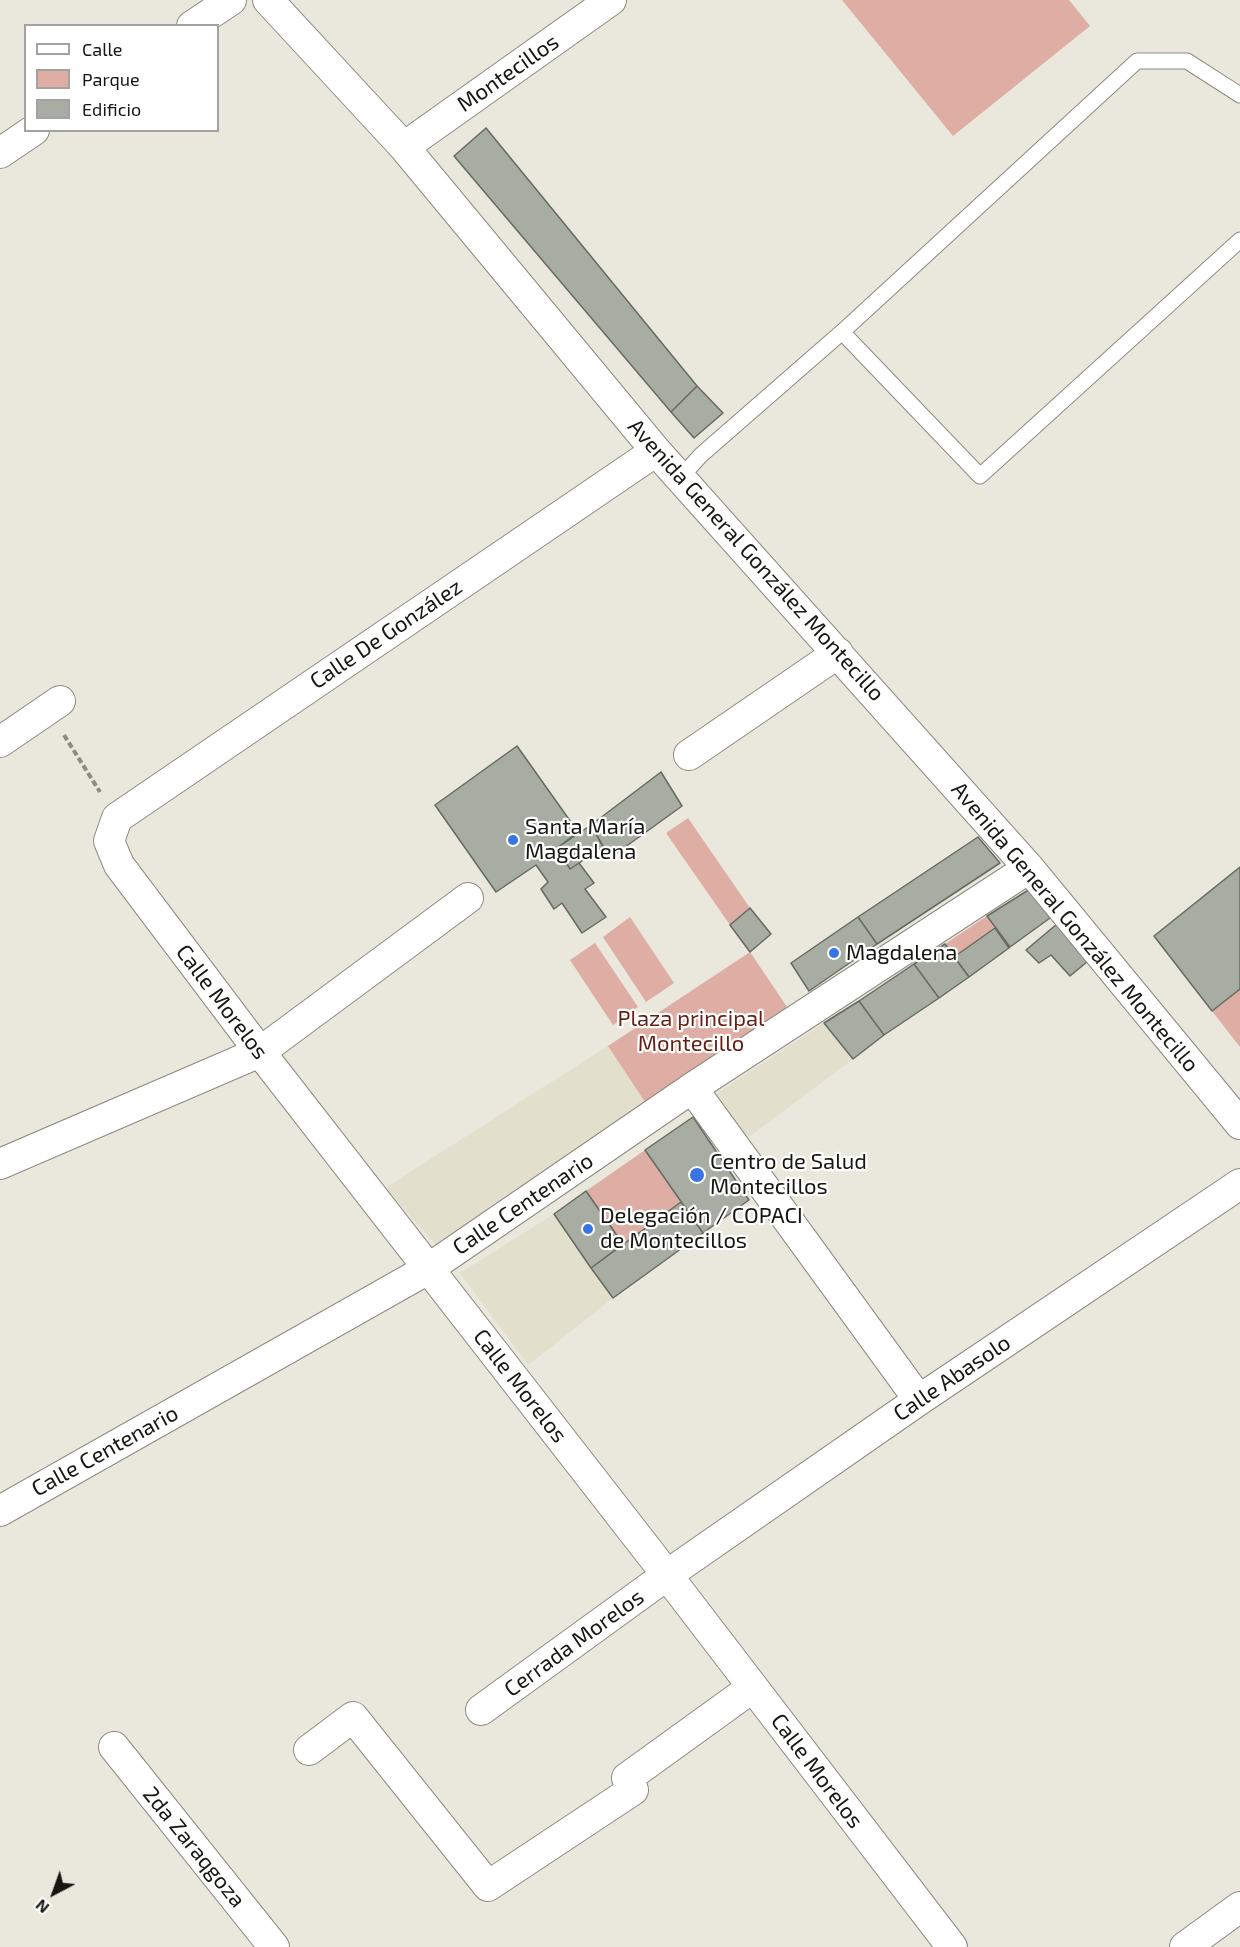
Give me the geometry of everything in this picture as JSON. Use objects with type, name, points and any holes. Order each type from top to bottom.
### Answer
[{"type":"street","points":[[195,24],[231,0]]},
{"type":"street","name":"Avenida General González Montecillo","points":[[267,0],[404,147],[656,451],[1029,868],[1240,1124]]},
{"type":"street","name":"Montecillos","points":[[404,147],[611,0]]},
{"type":"street","points":[[0,153],[31,132]]},
{"type":"street","name":"Calle De González","points":[[117,818],[656,451]]},
{"type":"street","points":[[689,755],[838,653]]},
{"type":"street","points":[[0,742],[53,706]]},
{"type":"street","name":"Calle Morelos","points":[[117,818],[109,841],[119,865],[260,1052],[667,1575],[952,1947]]},
{"type":"street","name":"Calle Centenario","points":[[0,1511],[428,1269],[692,1088],[1029,868]]},
{"type":"street","points":[[0,1164],[260,1052],[468,898]]},
{"type":"street","points":[[692,1088],[918,1400]]},
{"type":"street","name":"Calle Abasolo","points":[[667,1575],[918,1400],[1240,1184]]},
{"type":"street","name":"Cerrada Morelos","points":[[481,1710],[667,1575]]},
{"type":"street","points":[[309,1750],[353,1717],[488,1886],[633,1790],[627,1778],[753,1687]]},
{"type":"street","name":"2da Zaraqgoza","points":[[114,1747],[274,1947]]},
{"type":"street","points":[[1185,1947],[1240,1907]]},
{"type":"lane","points":[[681,477],[701,454],[842,332],[1137,61],[1187,61],[1240,95]]},
{"type":"lane","points":[[842,332],[980,476],[1240,240]]},
{"type":"path","points":[[53,706],[117,818]]},
{"type":"shaded area","points":[[824,1023],[853,1059],[746,1139],[713,1096]]},
{"type":"shaded area","points":[[608,1046],[645,1102],[439,1248],[385,1188]]},
{"type":"shaded area","points":[[554,1214],[613,1298],[528,1365],[460,1273]]},
{"type":"green space","points":[[842,0],[1069,0],[1090,26],[953,136]]},
{"type":"green space","points":[[688,818],[750,908],[730,925],[666,833]]},
{"type":"green space","points":[[987,916],[995,928],[954,957],[945,944]]},
{"type":"green space","points":[[630,917],[674,983],[646,1002],[603,937]]},
{"type":"green space","points":[[595,943],[638,1007],[613,1025],[570,960]]},
{"type":"green space","name":"Plaza principal Montecillo","points":[[750,952],[787,1007],[645,1102],[608,1046]]},
{"type":"green space","points":[[1240,989],[1240,1047],[1212,1011]]},
{"type":"green space","points":[[645,1150],[681,1202],[623,1244],[586,1191]]},
{"type":"building","points":[[486,128],[697,386],[671,412],[454,156]]},
{"type":"building","points":[[697,386],[723,413],[694,438],[671,412]]},
{"type":"building","name":"Santa María Magdalena","points":[[517,746],[578,832],[557,848],[570,869],[579,863],[594,883],[585,889],[606,917],[582,933],[562,903],[554,909],[541,889],[548,882],[536,865],[496,892],[435,805]]},
{"type":"building","points":[[661,772],[682,806],[610,858],[591,825]]},
{"type":"building","points":[[591,825],[603,847],[570,869],[557,848]]},
{"type":"building","points":[[978,837],[1000,863],[877,944],[858,917]]},
{"type":"building","points":[[1240,867],[1240,989],[1212,1011],[1154,936]]},
{"type":"building","points":[[1030,889],[1050,918],[1010,947],[987,916]]},
{"type":"building","points":[[750,908],[771,934],[750,952],[730,925]]},
{"type":"building","name":"Magdalena","points":[[858,917],[877,944],[809,991],[791,963]]},
{"type":"building","points":[[1057,924],[1088,961],[1070,976],[1051,955],[1039,963],[1026,950]]},
{"type":"building","points":[[995,928],[1009,948],[969,977],[954,957]]},
{"type":"building","points":[[945,944],[969,977],[939,998],[914,964]]},
{"type":"building","points":[[914,964],[939,998],[884,1035],[859,1001]]},
{"type":"building","points":[[859,1001],[884,1035],[853,1059],[824,1023]]},
{"type":"building","name":"Centro de Salud Montecillos","points":[[693,1117],[749,1200],[703,1233],[645,1150]]},
{"type":"building","name":"Delegación / COPACI de Montecillos","points":[[586,1191],[623,1244],[591,1268],[554,1214]]},
{"type":"building","points":[[681,1202],[703,1233],[613,1298],[591,1268]]},
{"type":"place","name":"Santa María Magdalena","points":[[513,840]]},
{"type":"place","name":"Magdalena","points":[[834,953]]},
{"type":"place","name":"Centro de Salud Montecillos","points":[[697,1175]]},
{"type":"place","name":"Delegación / COPACI de Montecillos","points":[[588,1229]]}]
